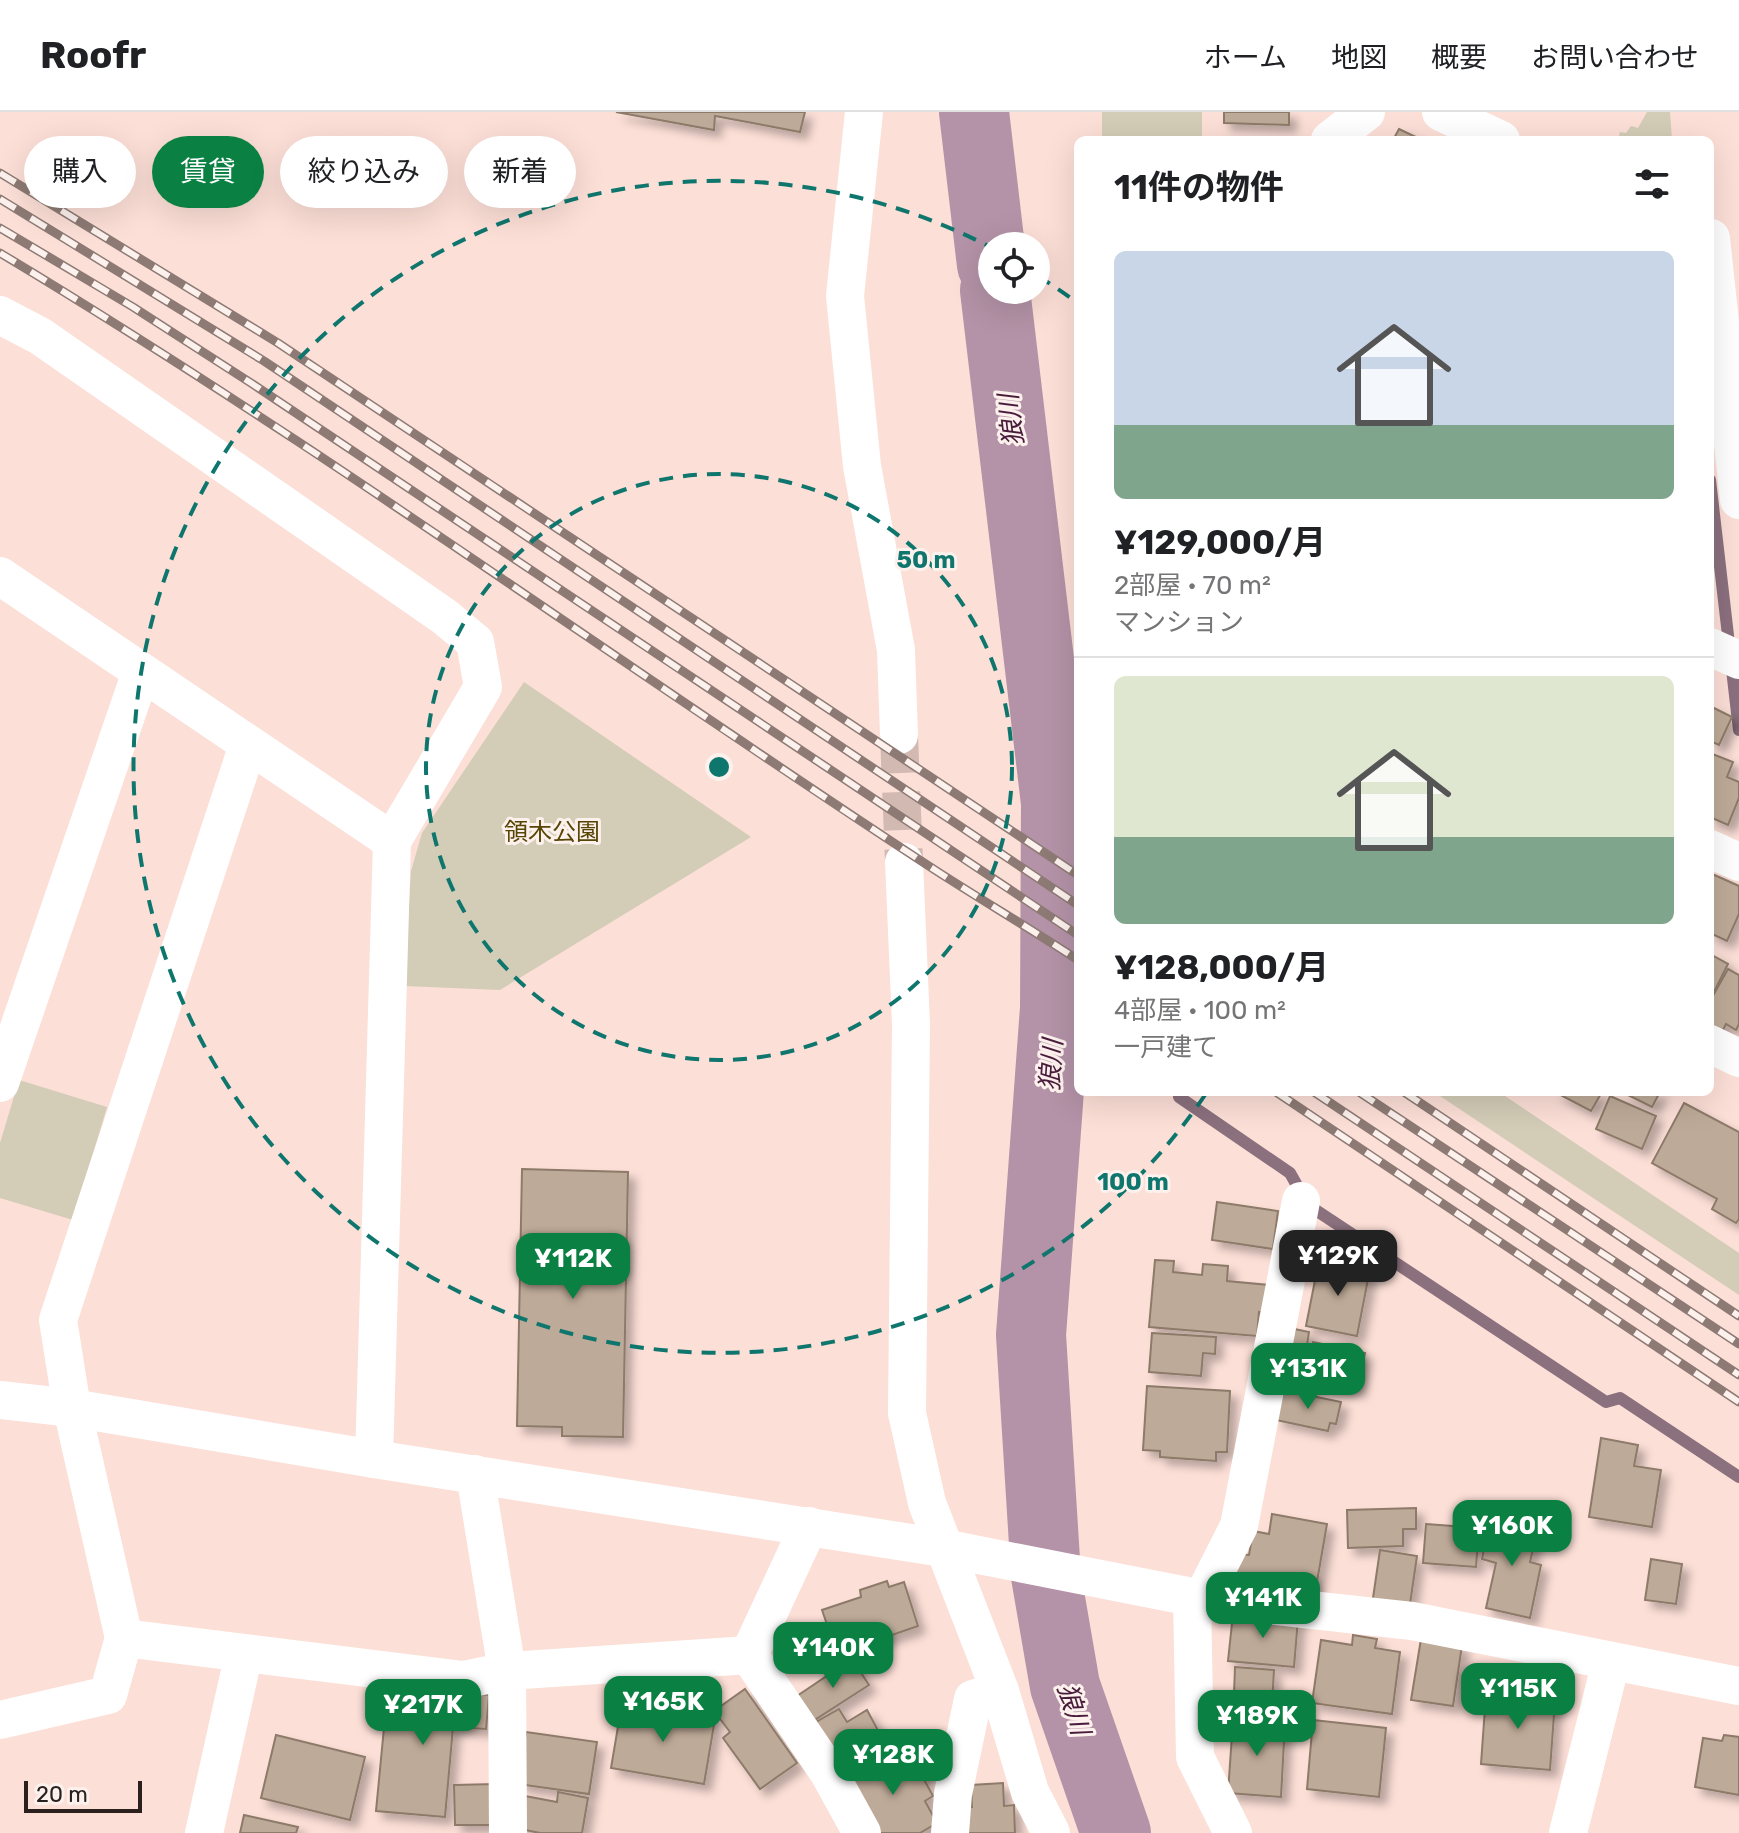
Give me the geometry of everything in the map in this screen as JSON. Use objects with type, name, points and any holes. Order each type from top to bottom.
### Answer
[{"type":"street","points":[[864,112],[845,296],[862,466],[896,650],[899,735]]},
{"type":"street","points":[[1335,136],[1366,112]]},
{"type":"street","points":[[1441,112],[1492,136]]},
{"type":"street","points":[[1720,243],[1731,455],[1739,500]]},
{"type":"street","points":[[0,315],[53,345],[445,617],[475,642],[483,687],[392,841],[374,1459]]},
{"type":"street","points":[[0,576],[392,841]]},
{"type":"street","points":[[1714,649],[1739,660]]},
{"type":"street","points":[[0,1083],[141,672]]},
{"type":"street","points":[[0,1720],[108,1695],[124,1638],[72,1408],[58,1320],[248,745]]},
{"type":"street","points":[[1714,851],[1739,862]]},
{"type":"street","points":[[904,862],[911,1024],[907,1413],[927,1503],[1000,1691],[1030,1792],[1051,1833]]},
{"type":"street","points":[[1714,1046],[1739,1058]]},
{"type":"street","points":[[1233,1833],[1195,1757],[1197,1597],[1239,1526],[1301,1201]]},
{"type":"street","points":[[0,1400],[72,1408],[374,1459],[943,1548],[1197,1597],[1412,1621],[1739,1686]]},
{"type":"street","points":[[475,1474],[507,1671],[508,1833]]},
{"type":"street","points":[[749,1655],[809,1526]]},
{"type":"street","points":[[124,1638],[463,1680],[507,1671],[749,1655]]},
{"type":"street","points":[[204,1833],[244,1653]]},
{"type":"street","points":[[749,1655],[829,1773],[862,1833]]},
{"type":"street","points":[[1568,1833],[1611,1662]]},
{"type":"street","points":[[950,1833],[953,1794],[973,1699],[1000,1691]]},
{"type":"green space","points":[[1102,112],[1202,112],[1202,136],[1102,136]]},
{"type":"green space","points":[[1647,112],[1670,112],[1672,136],[1619,136],[1620,132],[1626,133],[1631,126],[1638,128]]},
{"type":"green space","name":"領木公園","points":[[524,682],[751,837],[500,990],[404,986],[411,871],[422,833]]},
{"type":"green space","points":[[19,1080],[107,1107],[73,1220],[0,1198],[0,1143]]},
{"type":"green space","points":[[1440,1096],[1505,1096],[1739,1253],[1739,1295]]},
{"type":"building","points":[[616,112],[805,112],[800,132],[715,116],[714,130]]},
{"type":"building","points":[[1224,112],[1289,112],[1289,125],[1224,123]]},
{"type":"building","points":[[1399,129],[1414,136],[1395,136]]},
{"type":"building","points":[[1714,708],[1732,717],[1719,745],[1714,743]]},
{"type":"building","points":[[1714,755],[1733,762],[1727,777],[1739,782],[1739,798],[1728,825],[1714,819]]},
{"type":"building","points":[[1714,875],[1739,886],[1739,914],[1727,941],[1714,935]]},
{"type":"building","points":[[1714,956],[1728,964],[1714,992]]},
{"type":"building","points":[[1728,969],[1739,975],[1739,1024],[1736,1030],[1726,1024],[1721,1034],[1714,1030],[1714,994]]},
{"type":"building","points":[[1563,1096],[1600,1096],[1591,1111]]},
{"type":"building","points":[[1610,1096],[1656,1116],[1642,1149],[1596,1129]]},
{"type":"building","points":[[1630,1096],[1658,1096],[1652,1107]]},
{"type":"building","points":[[1684,1103],[1739,1132],[1739,1219],[1736,1223],[1712,1209],[1717,1199],[1652,1163]]},
{"type":"building","points":[[522,1169],[628,1172],[623,1437],[562,1436],[562,1427],[517,1426]]},
{"type":"building","points":[[1217,1202],[1278,1211],[1273,1249],[1212,1240]]},
{"type":"building","points":[[1336,1259],[1361,1264],[1360,1273],[1369,1274],[1357,1336],[1306,1326],[1318,1265],[1334,1269]]},
{"type":"building","points":[[1155,1260],[1174,1261],[1173,1272],[1202,1275],[1203,1264],[1228,1266],[1227,1281],[1269,1285],[1266,1313],[1259,1312],[1257,1336],[1149,1327]]},
{"type":"building","points":[[1285,1327],[1309,1332],[1306,1352],[1281,1347]]},
{"type":"building","points":[[1152,1333],[1216,1337],[1215,1354],[1203,1353],[1201,1376],[1149,1372]]},
{"type":"building","points":[[1313,1342],[1365,1353],[1358,1390],[1306,1380]]},
{"type":"building","points":[[1147,1386],[1230,1391],[1227,1452],[1216,1452],[1216,1461],[1160,1457],[1160,1451],[1143,1450]]},
{"type":"building","points":[[1283,1390],[1341,1402],[1336,1424],[1330,1423],[1328,1431],[1276,1420]]},
{"type":"building","points":[[1601,1438],[1638,1445],[1634,1466],[1661,1470],[1652,1527],[1589,1517]]},
{"type":"building","points":[[1416,1508],[1416,1529],[1403,1529],[1403,1546],[1348,1548],[1347,1510]]},
{"type":"building","points":[[1272,1514],[1327,1524],[1314,1599],[1234,1584],[1239,1554],[1249,1555],[1253,1531],[1269,1534]]},
{"type":"building","points":[[1494,1519],[1538,1528],[1530,1562],[1541,1565],[1530,1618],[1486,1608],[1496,1563],[1482,1559]]},
{"type":"building","points":[[1426,1524],[1479,1528],[1476,1567],[1423,1563]]},
{"type":"building","points":[[1380,1550],[1417,1556],[1409,1611],[1372,1605]]},
{"type":"building","points":[[1651,1559],[1682,1564],[1676,1604],[1645,1600]]},
{"type":"building","points":[[887,1581],[889,1587],[904,1582],[918,1626],[837,1654],[822,1610],[861,1597],[860,1590]]},
{"type":"building","points":[[1233,1614],[1298,1619],[1294,1667],[1228,1661]]},
{"type":"building","points":[[1353,1635],[1377,1639],[1375,1648],[1400,1652],[1392,1714],[1312,1703],[1321,1640],[1352,1645]]},
{"type":"building","points":[[1421,1639],[1462,1645],[1453,1706],[1411,1700]]},
{"type":"building","points":[[852,1659],[869,1685],[813,1721],[797,1696]]},
{"type":"building","points":[[1235,1667],[1274,1670],[1271,1721],[1233,1720]]},
{"type":"building","points":[[388,1686],[489,1695],[486,1729],[453,1727],[445,1817],[376,1811]]},
{"type":"building","points":[[745,1689],[797,1763],[760,1789],[723,1738],[730,1732],[714,1711]]},
{"type":"building","points":[[1512,1690],[1540,1693],[1540,1700],[1555,1701],[1550,1770],[1481,1764],[1486,1694],[1512,1696]]},
{"type":"building","points":[[622,1703],[715,1719],[704,1784],[611,1768]]},
{"type":"building","points":[[839,1709],[847,1722],[867,1710],[887,1747],[841,1772],[816,1722]]},
{"type":"building","points":[[1233,1720],[1285,1723],[1281,1797],[1228,1793]]},
{"type":"building","points":[[1313,1720],[1386,1728],[1379,1797],[1307,1789]]},
{"type":"building","points":[[526,1732],[597,1742],[589,1794],[518,1784]]},
{"type":"building","points":[[276,1735],[365,1757],[350,1820],[261,1798]]},
{"type":"building","points":[[1724,1735],[1739,1737],[1739,1795],[1695,1787],[1703,1738],[1722,1741]]},
{"type":"building","points":[[918,1753],[929,1773],[922,1776],[933,1796],[925,1801],[937,1823],[920,1833],[873,1833],[843,1778],[875,1761],[882,1773]]},
{"type":"building","points":[[1003,1783],[1004,1806],[1014,1805],[1015,1833],[962,1833],[960,1808],[972,1807],[971,1785]]},
{"type":"building","points":[[495,1784],[495,1825],[455,1825],[454,1785]]},
{"type":"building","points":[[558,1792],[588,1798],[582,1833],[540,1833],[520,1829],[525,1796],[557,1802]]},
{"type":"building","points":[[244,1815],[298,1827],[296,1833],[240,1833]]},
{"type":"waterway","name":"狼川","points":[[974,112],[988,232]]},
{"type":"waterway","name":"狼川","points":[[997,304],[1056,803],[1055,1008],[1031,1335],[1046,1576],[1065,1686],[1116,1833]]},
{"type":"waterway","points":[[1714,514],[1739,730]]},
{"type":"waterway","points":[[1179,1097],[1290,1173],[1308,1205],[1606,1402],[1620,1398],[1739,1477]]},
{"type":"tunnel","points":[[899,735],[904,862]]},
{"type":"railway","points":[[0,173],[278,343],[1074,872]]},
{"type":"railway","points":[[0,199],[264,361],[1074,902]]},
{"type":"railway","points":[[0,228],[133,307],[251,383],[1074,932]]},
{"type":"railway","points":[[0,253],[237,402],[818,793],[1074,957]]},
{"type":"railway","points":[[1282,1096],[1739,1402]]},
{"type":"railway","points":[[1320,1096],[1739,1375]]},
{"type":"railway","points":[[1365,1096],[1739,1344]]},
{"type":"railway","points":[[1410,1096],[1739,1316]]}]
